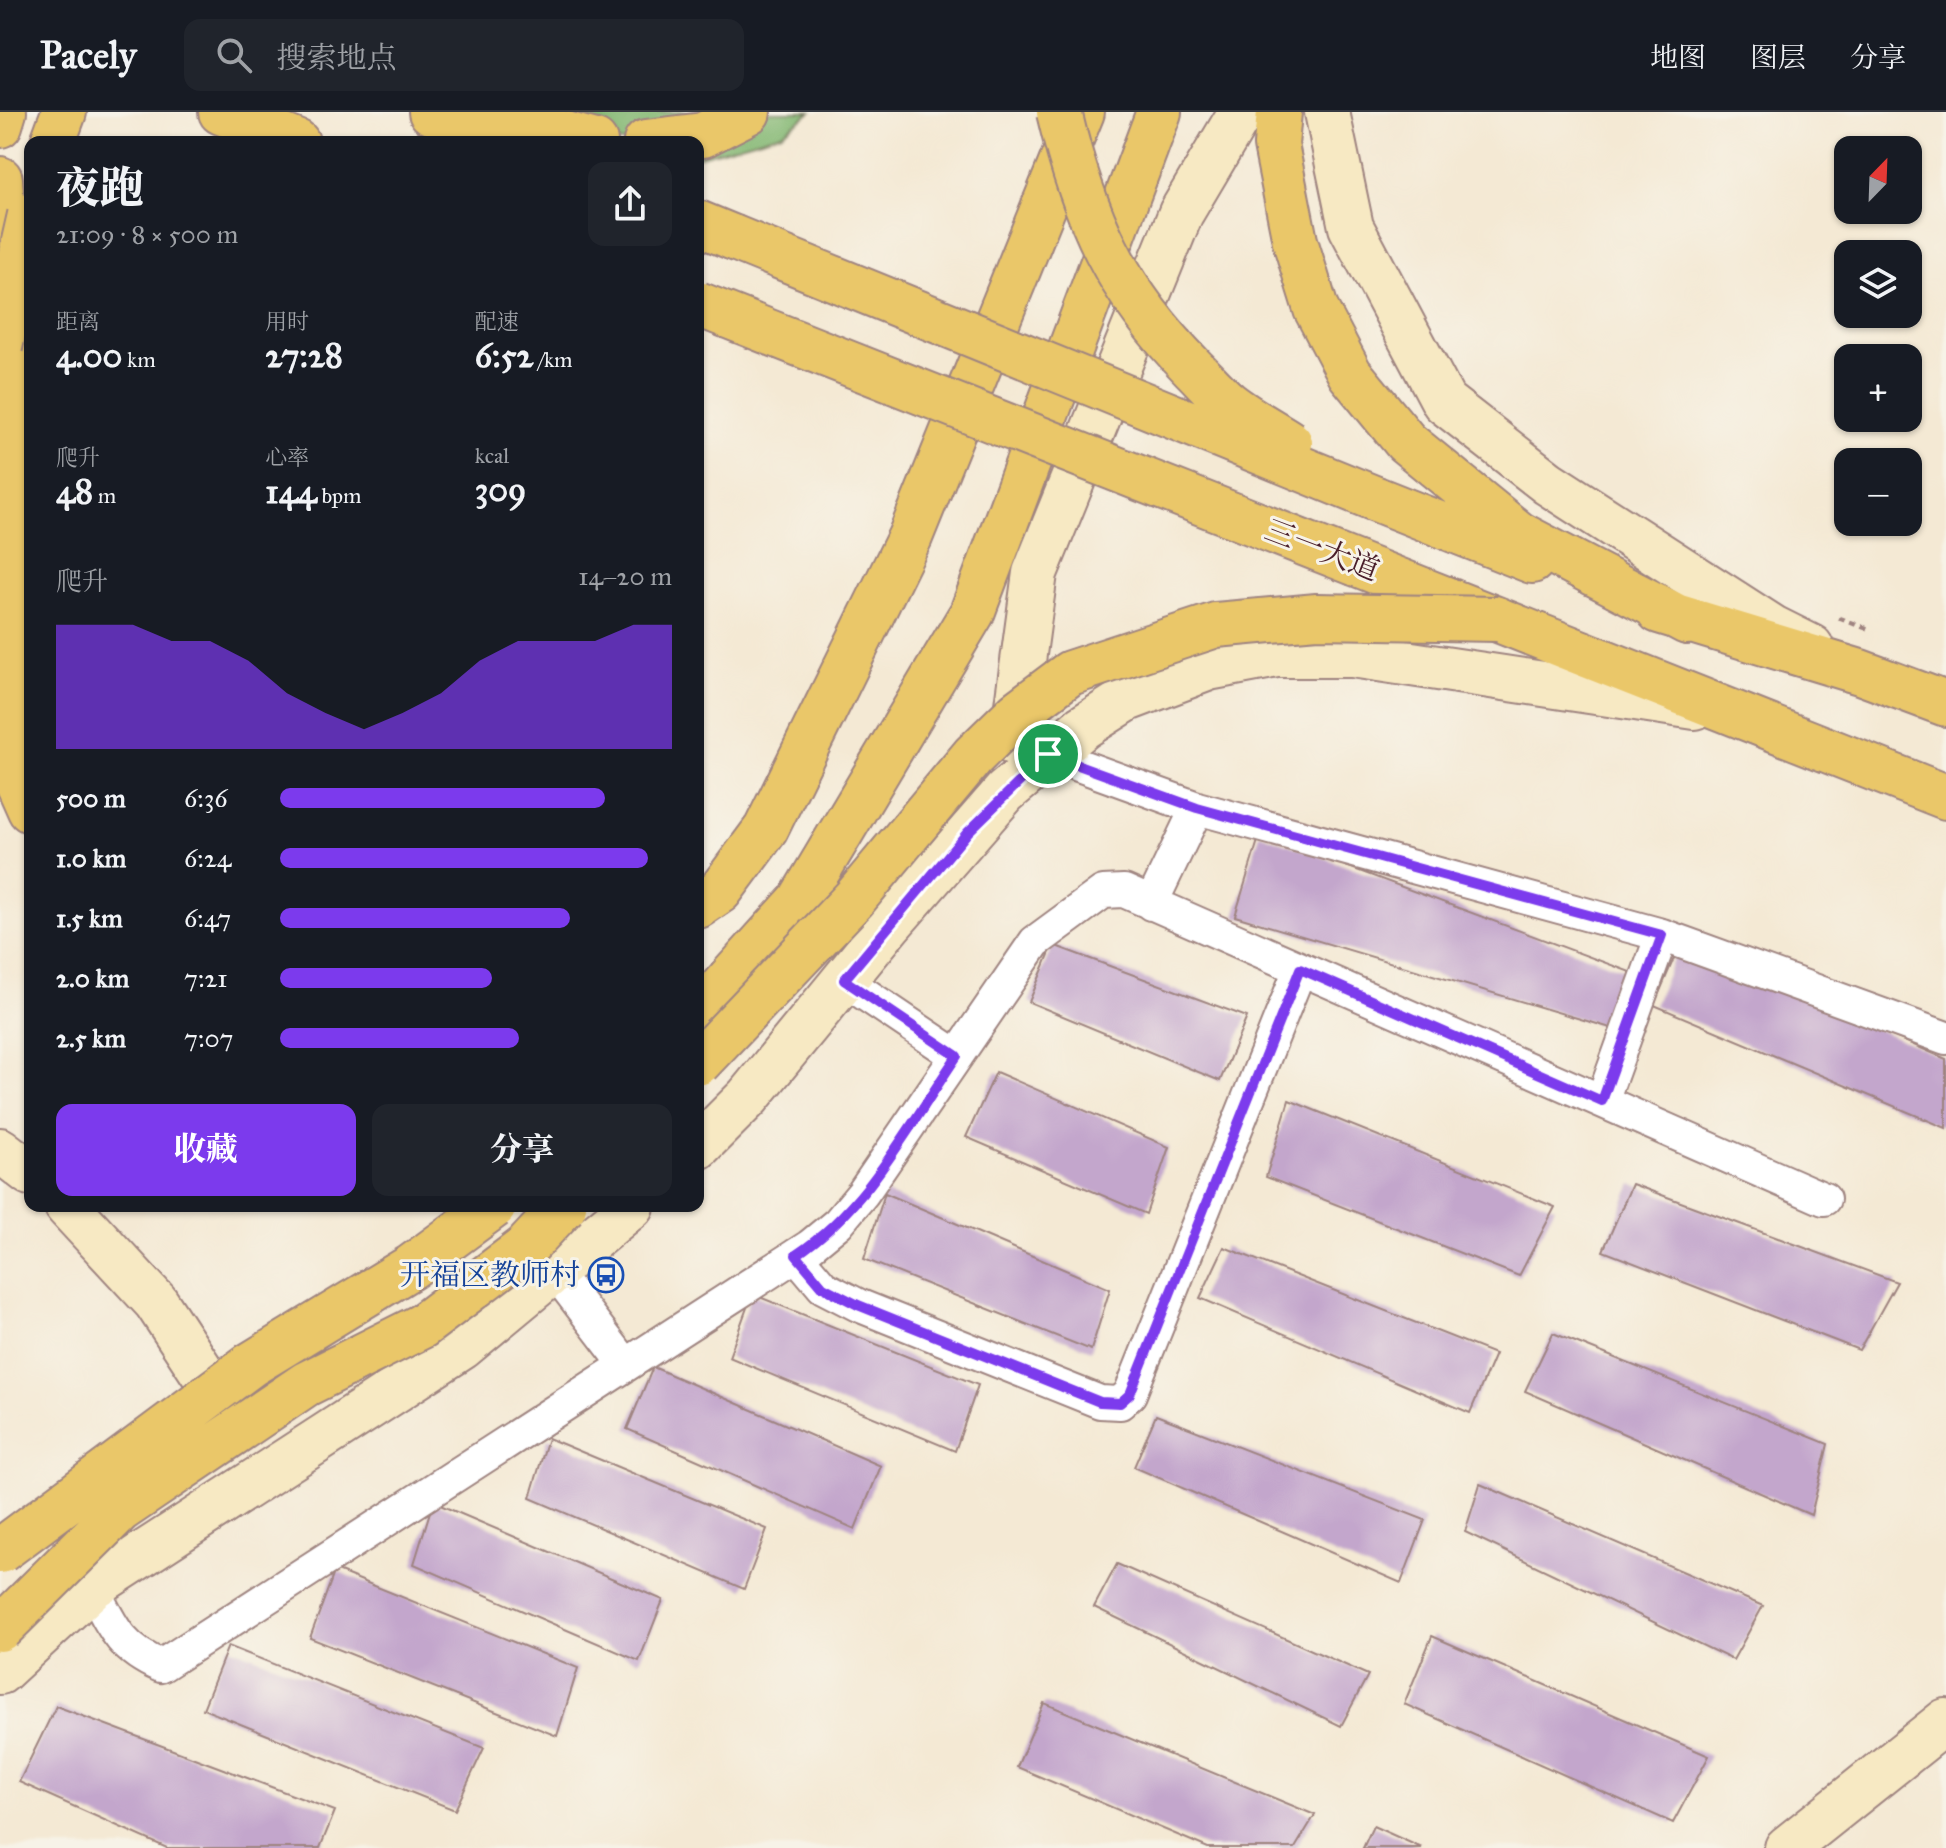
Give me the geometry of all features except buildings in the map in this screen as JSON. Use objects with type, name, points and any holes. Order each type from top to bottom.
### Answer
[{"type":"highway","points":[[0,125],[4,112]]},
{"type":"highway","points":[[55,136],[64,112]]},
{"type":"highway","points":[[221,112],[282,136]]},
{"type":"highway","points":[[431,112],[489,136]]},
{"type":"highway","points":[[485,112],[573,136]]},
{"type":"highway","points":[[695,136],[703,135],[748,112]]},
{"type":"highway","points":[[1059,112],[1074,175],[1095,232],[1132,296],[1170,345],[1227,402],[1376,499]]},
{"type":"highway","points":[[704,902],[720,891],[766,829],[910,537],[1082,112]]},
{"type":"highway","points":[[704,1007],[800,901],[972,613],[1159,112]]},
{"type":"highway","points":[[1279,112],[1276,145],[1295,241],[1316,309],[1350,374],[1406,442],[1519,534],[1687,622]]},
{"type":"highway","points":[[0,179],[19,444],[6,586],[6,756],[24,796]]},
{"type":"highway","points":[[715,230],[1687,622],[1860,672],[1946,704]]},
{"type":"highway","points":[[0,347],[24,241]]},
{"type":"highway","name":"三一大道","points":[[704,306],[1748,716],[1946,797]]},
{"type":"highway","points":[[704,1057],[854,899],[973,756],[1018,712],[1070,673],[1216,625],[1317,616],[1497,619]]},
{"type":"highway","points":[[704,976],[800,901]]},
{"type":"highway","points":[[0,1551],[250,1365],[411,1267],[486,1212]]},
{"type":"highway","points":[[0,1629],[120,1510],[306,1384],[422,1326],[525,1248],[558,1212]]},
{"type":"street","points":[[1005,792],[1035,573],[1181,213],[1241,112]]},
{"type":"street","points":[[1327,112],[1351,227],[1444,402],[1548,483],[1773,628],[1860,672]]},
{"type":"street","points":[[704,1141],[748,1097],[1005,792],[1048,754],[1127,699],[1209,668],[1277,655],[1352,655],[1748,716]]},
{"type":"street","points":[[1048,754],[1197,808],[1662,935],[1946,1038]]},
{"type":"street","points":[[1151,904],[1197,808]]},
{"type":"street","points":[[92,1587],[119,1639],[136,1656],[161,1666],[796,1255],[838,1223],[863,1193],[1035,942],[1103,892],[1124,891],[1824,1199]]},
{"type":"street","points":[[1602,1101],[1662,935]]},
{"type":"street","points":[[796,1255],[823,1287],[858,1305],[1100,1402],[1120,1403],[1130,1394],[1300,969]]},
{"type":"street","points":[[844,980],[957,1056]]},
{"type":"street","points":[[0,1150],[24,1168]]},
{"type":"street","points":[[73,1212],[156,1302],[266,1471]]},
{"type":"street","points":[[0,1672],[92,1587],[266,1471],[462,1347],[625,1212]]},
{"type":"street","points":[[555,1272],[626,1365]]},
{"type":"street","points":[[1787,1848],[1946,1721]]},
{"type":"green space","points":[[540,112],[811,112],[782,133],[704,155],[704,136],[604,136]]},
{"type":"place","name":"开福区教师村","points":[[606,1275]]},
{"type":"route","points":[[1048,754],[1180,803],[1662,935],[1602,1101],[1300,969],[1130,1394],[1120,1403],[1100,1402],[858,1305],[823,1287],[796,1255],[838,1223],[863,1193],[957,1056],[844,980],[968,832],[1005,792],[1048,754]]}]
